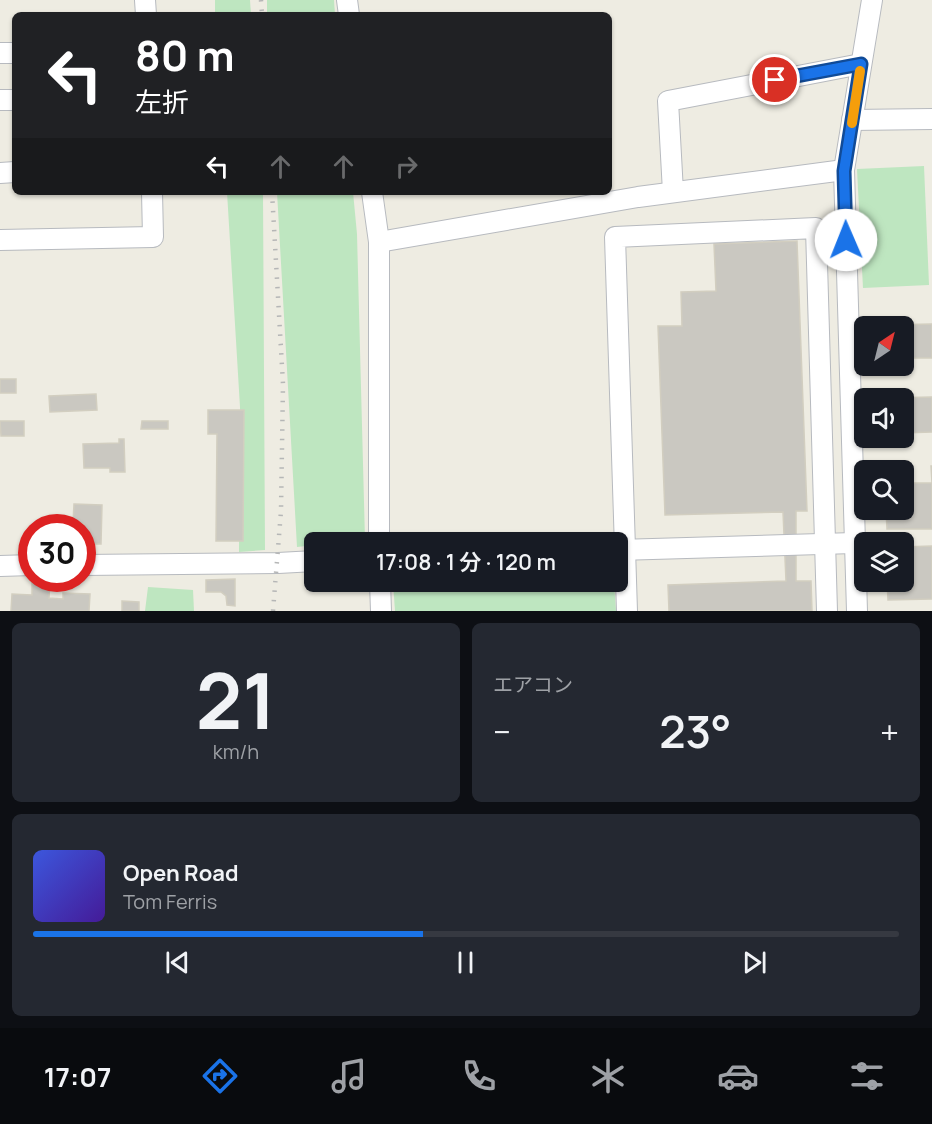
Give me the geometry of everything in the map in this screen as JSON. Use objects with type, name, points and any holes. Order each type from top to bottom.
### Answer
[{"type":"street","points":[[628,550],[854,543],[844,171],[872,0]]},
{"type":"street","points":[[673,192],[668,101],[861,64]]},
{"type":"street","points":[[852,120],[932,119]]},
{"type":"street","points":[[379,242],[673,192],[844,171]]},
{"type":"street","points":[[0,240],[153,237],[152,195]]},
{"type":"street","points":[[372,195],[379,242],[379,532]]},
{"type":"street","points":[[622,532],[615,237],[816,228],[827,611]]},
{"type":"street","points":[[96,565],[304,562]]},
{"type":"street","points":[[0,566],[18,565]]},
{"type":"street","points":[[380,592],[381,611]]},
{"type":"street","points":[[625,592],[627,611]]},
{"type":"street","points":[[856,592],[857,611]]},
{"type":"green space","points":[[215,0],[250,0],[251,12],[215,12]]},
{"type":"green space","points":[[267,0],[334,0],[335,12],[267,12]]},
{"type":"green space","points":[[924,166],[929,285],[863,288],[857,169]]},
{"type":"green space","points":[[227,195],[263,195],[265,550],[239,552],[240,407]]},
{"type":"green space","points":[[277,195],[353,195],[357,234],[365,532],[304,532],[304,546],[297,547]]},
{"type":"green space","points":[[148,587],[193,590],[194,611],[145,611]]},
{"type":"green space","points":[[394,592],[615,592],[616,611],[395,611]]},
{"type":"building","points":[[797,241],[807,511],[796,511],[796,581],[811,581],[812,611],[669,611],[668,585],[786,581],[783,512],[665,515],[658,326],[682,326],[681,292],[716,291],[714,244]]},
{"type":"building","points":[[914,324],[932,324],[932,358],[914,358]]},
{"type":"building","points":[[0,379],[16,379],[16,393],[0,393]]},
{"type":"building","points":[[96,394],[97,410],[50,412],[49,396]]},
{"type":"building","points":[[914,397],[932,397],[932,432],[914,433]]},
{"type":"building","points":[[208,410],[244,410],[243,541],[216,541],[217,434],[208,434]]},
{"type":"building","points":[[0,421],[24,421],[24,436],[1,436]]},
{"type":"building","points":[[142,421],[168,421],[168,429],[141,429]]},
{"type":"building","points":[[119,439],[124,439],[125,472],[110,472],[110,468],[84,468],[83,444],[119,443]]},
{"type":"building","points":[[914,483],[932,483],[932,529],[887,529],[887,520],[914,520]]},
{"type":"building","points":[[74,504],[102,505],[101,544],[96,544],[96,514],[73,514]]},
{"type":"building","points":[[932,546],[932,599],[888,600],[888,592],[914,592],[914,547]]},
{"type":"building","points":[[235,579],[235,606],[227,605],[226,596],[221,592],[206,592],[206,580]]},
{"type":"building","points":[[32,592],[49,592],[49,598],[63,599],[63,593],[90,594],[89,611],[11,611],[12,594],[32,595]]},
{"type":"building","points":[[122,601],[139,602],[139,611],[122,611]]},
{"type":"railway","points":[[261,0],[262,12]]},
{"type":"railway","points":[[272,195],[283,384],[281,511],[273,611]]},
{"type":"slow traffic","points":[[852,123],[860,71]]},
{"type":"route","points":[[775,80],[861,64],[844,171],[846,240]]}]
